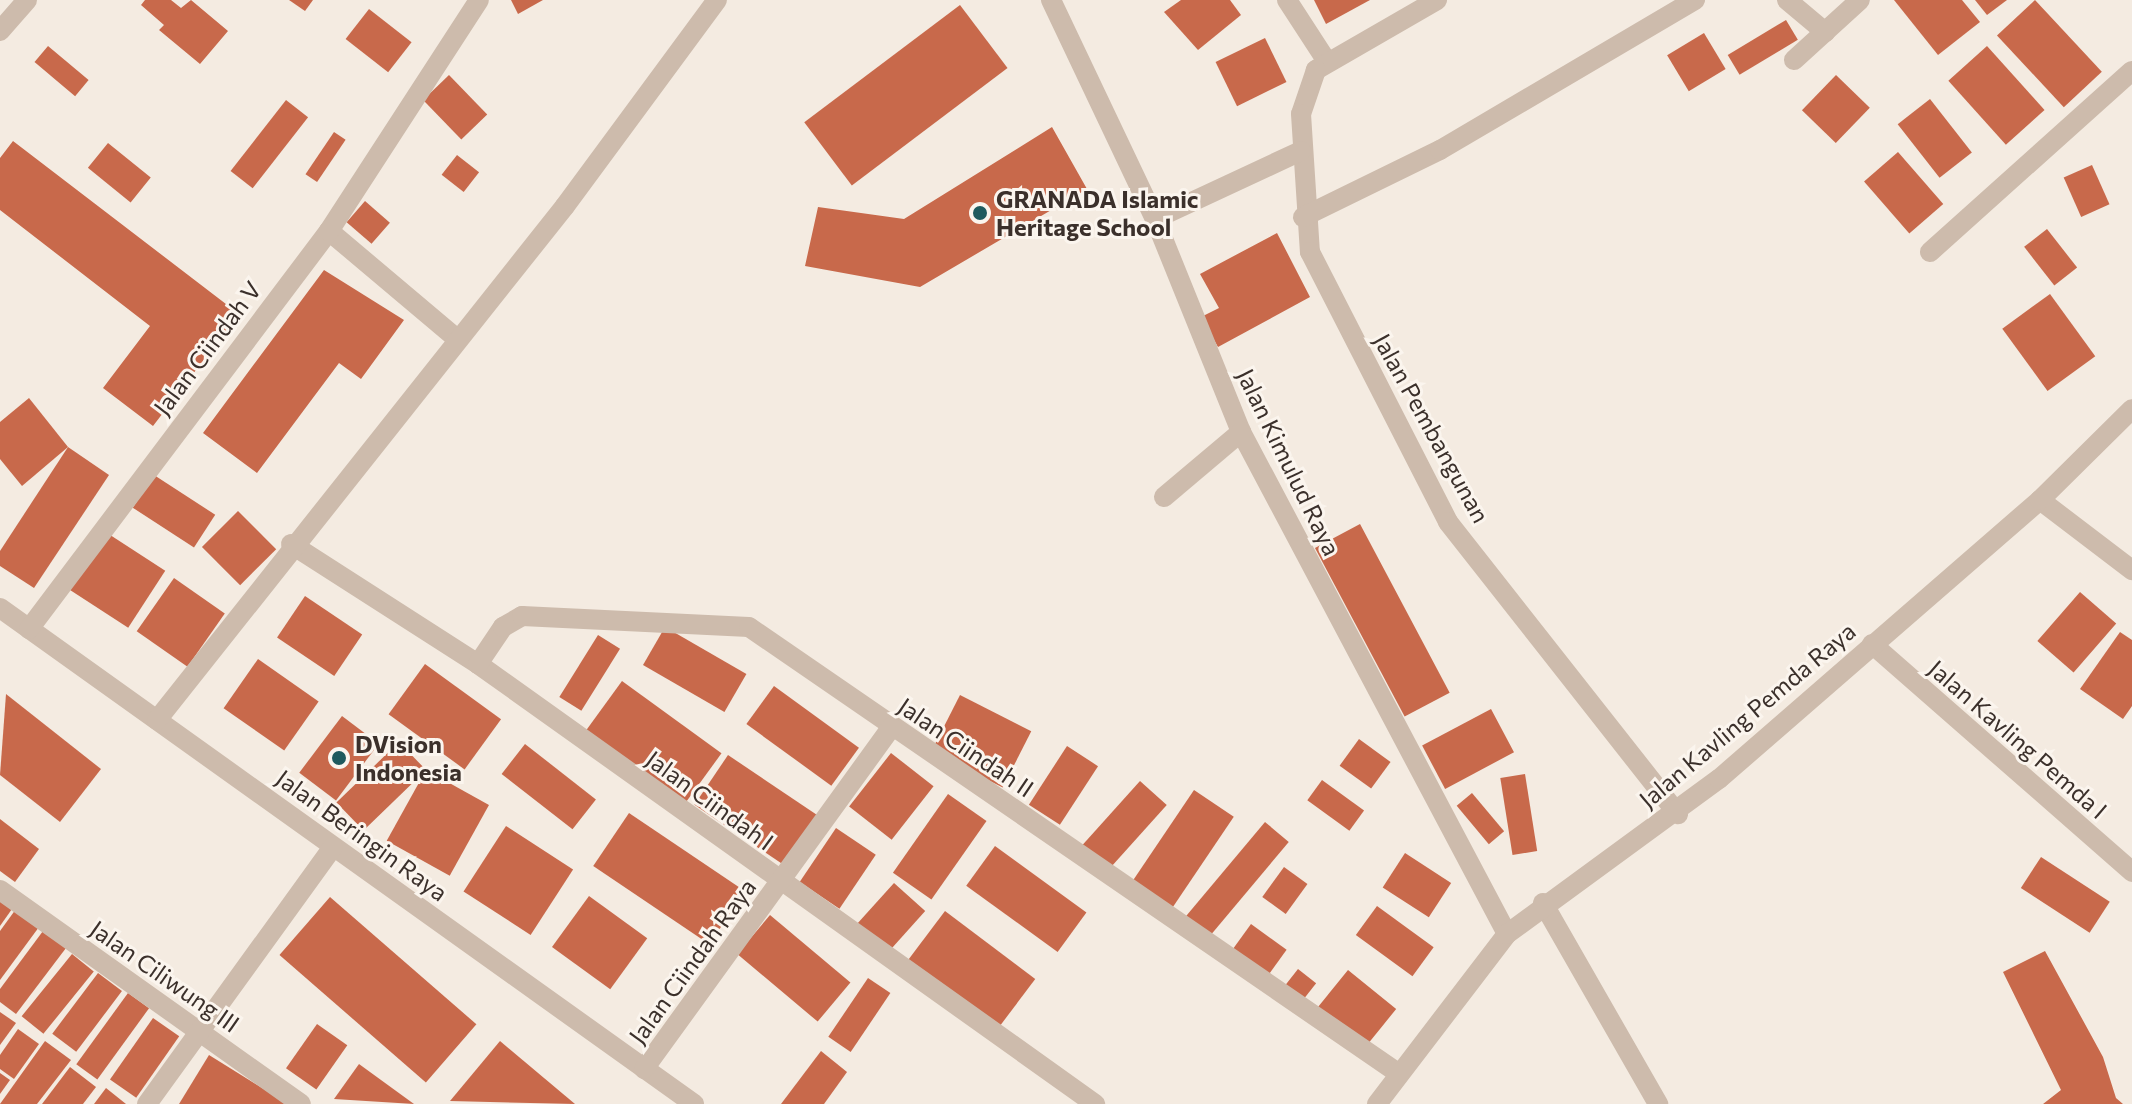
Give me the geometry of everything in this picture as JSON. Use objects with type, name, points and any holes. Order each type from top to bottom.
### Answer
[{"type":"street","points":[[0,31],[27,0]]},
{"type":"street","name":"Jalan Ciindah V","points":[[29,629],[329,231],[479,0]]},
{"type":"street","points":[[157,720],[455,337],[565,206],[717,0]]},
{"type":"street","name":"Jalan Kimulud Raya","points":[[1051,0],[1155,219],[1241,432],[1507,934]]},
{"type":"street","points":[[1287,0],[1326,60],[1437,0]]},
{"type":"street","points":[[1303,217],[1440,150],[1695,0]]},
{"type":"street","points":[[1787,0],[1825,32]]},
{"type":"street","points":[[1794,60],[1860,0]]},
{"type":"street","name":"Jalan Pembangunan","points":[[1326,60],[1304,97],[1301,151],[1303,217],[1320,276],[1448,522],[1678,814]]},
{"type":"street","points":[[1930,252],[2132,71]]},
{"type":"street","points":[[1155,219],[1301,151]]},
{"type":"street","points":[[329,231],[455,337]]},
{"type":"street","name":"Jalan Kavling Pemda Raya","points":[[1377,1104],[1507,934],[1543,903],[1678,814],[2040,500],[2132,409]]},
{"type":"street","points":[[1164,497],[1241,432]]},
{"type":"street","points":[[2040,500],[2132,570]]},
{"type":"street","name":"Jalan Ciindah I","points":[[291,544],[478,664],[1095,1104]]},
{"type":"street","name":"Jalan Beringin Raya","points":[[0,608],[694,1104]]},
{"type":"street","name":"Jalan Ciindah II","points":[[478,664],[503,627],[522,616],[738,625],[1398,1073]]},
{"type":"street","name":"Jalan Kavling Pemda I","points":[[1872,644],[2132,872]]},
{"type":"street","name":"Jalan Ciindah Raya","points":[[644,1069],[892,727]]},
{"type":"street","points":[[147,1104],[333,847]]},
{"type":"street","name":"Jalan Ciliwung III","points":[[0,890],[301,1104]]},
{"type":"street","points":[[1543,903],[1658,1104]]},
{"type":"building","points":[[145,0],[171,0],[181,8],[191,0],[228,31],[200,64],[159,30],[164,25],[141,5]]},
{"type":"building","points":[[289,0],[313,0],[305,11]]},
{"type":"building","points":[[511,0],[543,0],[518,14]]},
{"type":"building","points":[[1181,0],[1230,0],[1241,15],[1198,50],[1164,12]]},
{"type":"building","points":[[1314,0],[1370,0],[1326,24]]},
{"type":"building","points":[[1894,0],[1962,0],[1980,22],[1938,55]]},
{"type":"building","points":[[1975,0],[2007,0],[1987,15]]},
{"type":"building","points":[[2035,0],[2102,72],[2064,107],[1997,35]]},
{"type":"building","points":[[960,5],[1008,68],[852,185],[804,122]]},
{"type":"building","points":[[369,9],[412,42],[388,72],[346,39]]},
{"type":"building","points":[[1786,20],[1798,40],[1740,75],[1728,55]]},
{"type":"building","points":[[1704,33],[1726,69],[1689,91],[1667,55]]},
{"type":"building","points":[[1265,38],[1286,82],[1237,106],[1216,62]]},
{"type":"building","points":[[48,46],[89,80],[75,96],[35,62]]},
{"type":"building","points":[[1987,46],[2045,110],[2006,145],[1948,81]]},
{"type":"building","points":[[449,75],[487,115],[461,140],[423,100]]},
{"type":"building","points":[[1836,75],[1870,108],[1836,143],[1802,110]]},
{"type":"building","points":[[1930,99],[1972,153],[1940,178],[1898,124]]},
{"type":"building","points":[[286,100],[308,117],[253,188],[231,171]]},
{"type":"building","name":"GRANADA Islamic Heritage School","points":[[1052,127],[1087,189],[920,287],[805,266],[818,207],[904,219]]},
{"type":"building","points":[[334,132],[346,140],[317,182],[305,174]]},
{"type":"building","points":[[13,141],[239,314],[153,426],[103,388],[150,326],[0,210],[0,158]]},
{"type":"building","points":[[108,143],[151,178],[131,202],[88,168]]},
{"type":"building","points":[[1898,152],[1943,204],[1909,234],[1864,182]]},
{"type":"building","points":[[457,155],[479,172],[464,192],[442,175]]},
{"type":"building","points":[[2092,165],[2109,204],[2081,217],[2064,178]]},
{"type":"building","points":[[365,201],[390,223],[372,244],[347,222]]},
{"type":"building","points":[[2047,229],[2077,268],[2054,285],[2024,247]]},
{"type":"building","points":[[1277,233],[1310,297],[1218,347],[1201,317],[1219,308],[1200,274]]},
{"type":"building","points":[[324,270],[404,320],[361,379],[339,363],[257,473],[203,433]]},
{"type":"building","points":[[2050,294],[2095,356],[2048,391],[2002,329]]},
{"type":"building","points":[[29,398],[68,447],[22,486],[0,459],[0,422]]},
{"type":"building","points":[[68,447],[109,475],[34,588],[0,566],[0,551]]},
{"type":"building","points":[[154,475],[215,515],[194,547],[133,508]]},
{"type":"building","points":[[238,511],[276,549],[240,585],[202,547]]},
{"type":"building","points":[[1360,524],[1450,693],[1405,717],[1315,548]]},
{"type":"building","points":[[104,531],[165,571],[128,628],[67,588]]},
{"type":"building","points":[[174,578],[225,614],[188,667],[137,631]]},
{"type":"building","points":[[2080,592],[2116,623],[2074,673],[2037,641]]},
{"type":"building","points":[[305,596],[362,635],[334,676],[277,637]]},
{"type":"building","points":[[665,627],[746,674],[724,712],[643,665]]},
{"type":"building","points":[[2120,632],[2132,640],[2132,706],[2123,719],[2080,689]]},
{"type":"building","points":[[598,635],[620,649],[581,711],[559,697]]},
{"type":"building","points":[[258,659],[319,701],[284,751],[224,708]]},
{"type":"building","points":[[425,664],[501,719],[465,769],[389,714]]},
{"type":"building","points":[[622,681],[722,753],[684,805],[584,733]]},
{"type":"building","points":[[774,686],[859,748],[831,786],[746,724]]},
{"type":"building","points":[[6,694],[101,769],[60,822],[0,775]]},
{"type":"building","points":[[960,695],[1031,731],[1003,787],[931,751]]},
{"type":"building","points":[[1491,709],[1514,752],[1445,789],[1422,746]]},
{"type":"building","name":"DVision Indonesia","points":[[342,716],[379,744],[336,800],[299,773]]},
{"type":"building","points":[[1359,739],[1391,762],[1371,789],[1340,766]]},
{"type":"building","points":[[399,742],[426,770],[364,830],[336,802]]},
{"type":"building","points":[[525,744],[596,799],[573,829],[502,774]]},
{"type":"building","points":[[1067,746],[1098,766],[1060,825],[1029,805]]},
{"type":"building","points":[[891,753],[934,786],[892,840],[849,807]]},
{"type":"building","points":[[728,755],[817,815],[783,865],[694,805]]},
{"type":"building","points":[[426,770],[489,805],[450,876],[387,841]]},
{"type":"building","points":[[1525,774],[1537,851],[1513,855],[1500,778]]},
{"type":"building","points":[[1322,780],[1364,811],[1349,831],[1307,800]]},
{"type":"building","points":[[1140,781],[1167,805],[1108,870],[1081,846]]},
{"type":"building","points":[[1194,790],[1234,817],[1172,909],[1132,882]]},
{"type":"building","points":[[1472,793],[1504,831],[1489,844],[1457,806]]},
{"type":"building","points":[[948,794],[987,821],[931,900],[893,873]]},
{"type":"building","points":[[629,813],[745,891],[709,944],[593,866]]},
{"type":"building","points":[[0,819],[39,849],[15,882],[0,871]]},
{"type":"building","points":[[1265,822],[1289,842],[1210,936],[1186,916]]},
{"type":"building","points":[[506,826],[573,870],[531,935],[464,891]]},
{"type":"building","points":[[836,828],[876,855],[839,909],[800,882]]},
{"type":"building","points":[[995,846],[1086,912],[1058,952],[966,886]]},
{"type":"building","points":[[1405,853],[1451,883],[1429,917],[1383,887]]},
{"type":"building","points":[[2041,857],[2110,902],[2090,933],[2021,888]]},
{"type":"building","points":[[1284,867],[1307,884],[1286,914],[1262,897]]},
{"type":"building","points":[[894,883],[925,911],[888,952],[857,924]]},
{"type":"building","points":[[589,896],[647,938],[610,989],[552,947]]},
{"type":"building","points":[[330,897],[476,1024],[426,1082],[279,955]]},
{"type":"building","points":[[0,900],[12,909],[0,926]]},
{"type":"building","points":[[1377,906],[1434,947],[1412,976],[1356,935]]},
{"type":"building","points":[[16,909],[39,927],[0,980],[0,931]]},
{"type":"building","points":[[945,911],[1035,979],[999,1028],[908,960]]},
{"type":"building","points":[[770,915],[850,982],[818,1022],[737,954]]},
{"type":"building","points":[[1251,924],[1287,950],[1268,976],[1232,950]]},
{"type":"building","points":[[43,931],[66,948],[16,1014],[0,1002],[0,989]]},
{"type":"building","points":[[2045,951],[2103,1057],[2116,1098],[2123,1104],[2043,1104],[2061,1090],[2003,972]]},
{"type":"building","points":[[72,954],[94,972],[43,1034],[22,1016]]},
{"type":"building","points":[[1298,969],[1316,983],[1303,1000],[1284,986]]},
{"type":"building","points":[[1348,970],[1396,1009],[1366,1046],[1318,1007]]},
{"type":"building","points":[[98,973],[122,991],[76,1052],[52,1034]]},
{"type":"building","points":[[868,978],[890,993],[851,1052],[828,1037]]},
{"type":"building","points":[[128,993],[149,1008],[97,1079],[76,1064]]},
{"type":"building","points":[[0,1012],[16,1023],[0,1045]]},
{"type":"building","points":[[153,1018],[179,1036],[136,1098],[110,1079]]},
{"type":"building","points":[[317,1024],[347,1045],[316,1089],[286,1068]]},
{"type":"building","points":[[18,1029],[39,1044],[14,1079],[0,1069],[0,1055]]},
{"type":"building","points":[[45,1041],[71,1060],[37,1104],[0,1104]]},
{"type":"building","points":[[500,1041],[575,1104],[450,1101]]},
{"type":"building","points":[[821,1051],[847,1072],[824,1104],[781,1104]]},
{"type":"building","points":[[209,1055],[288,1104],[179,1104]]},
{"type":"building","points":[[359,1064],[414,1104],[334,1099]]},
{"type":"building","points":[[70,1067],[96,1087],[83,1104],[42,1104]]},
{"type":"building","points":[[0,1073],[10,1080],[0,1094]]},
{"type":"building","points":[[106,1088],[126,1104],[94,1104]]},
{"type":"place","name":"GRANADA Islamic Heritage School","points":[[980,213]]},
{"type":"place","name":"DVision Indonesia","points":[[339,758]]}]
